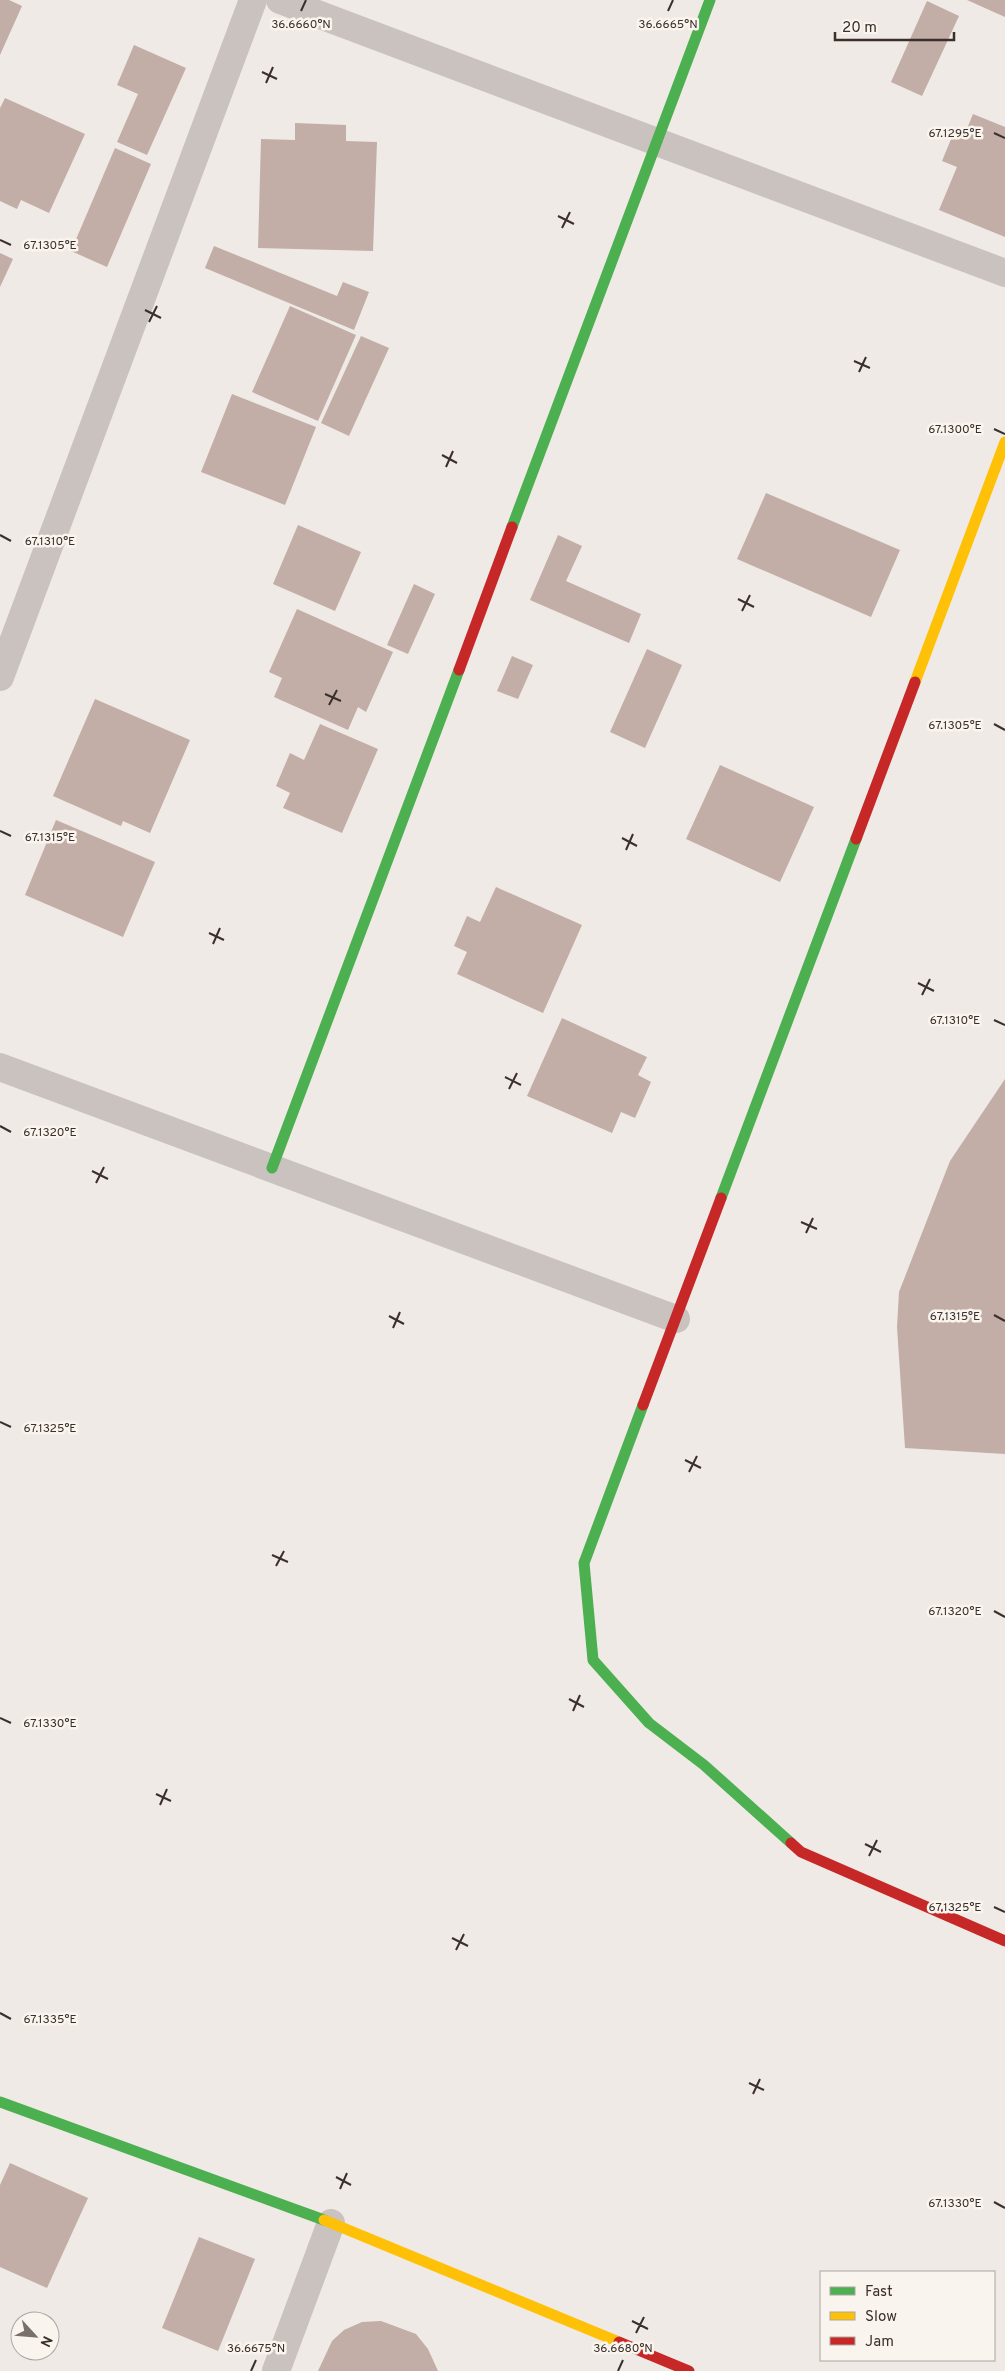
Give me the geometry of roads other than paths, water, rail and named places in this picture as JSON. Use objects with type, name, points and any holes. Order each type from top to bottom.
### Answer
[{"type":"street","points":[[0,677],[253,0]]},
{"type":"street","points":[[280,0],[1005,273]]},
{"type":"street","points":[[272,1168],[710,0]]},
{"type":"street","points":[[1005,442],[584,1563],[593,1660],[649,1723],[704,1765],[801,1852],[1005,1941]]},
{"type":"street","points":[[0,1067],[676,1319]]},
{"type":"street","points":[[0,2102],[332,2223],[689,2371]]},
{"type":"street","points":[[276,2371],[332,2223]]}]
